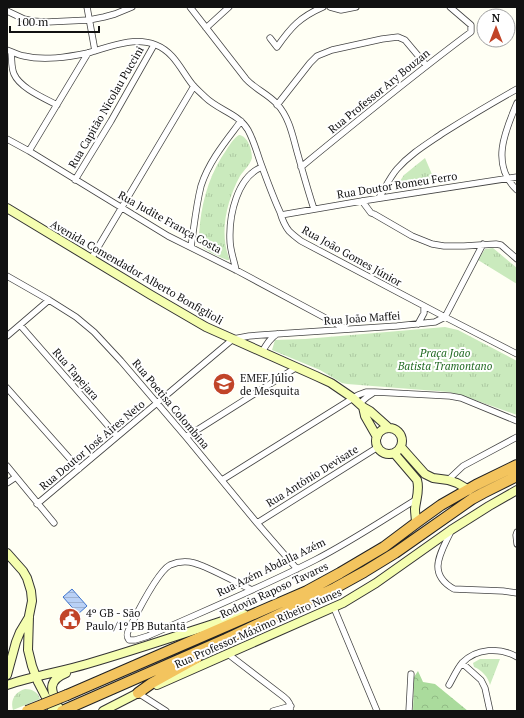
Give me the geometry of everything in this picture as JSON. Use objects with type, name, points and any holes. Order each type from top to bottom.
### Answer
[{"type":"highway","name":"Rodovia Raposo Tavares","points":[[27,711],[307,590],[340,573],[384,547],[442,505],[476,485],[517,464]]},
{"type":"highway","points":[[61,711],[74,707],[226,639],[335,588],[395,553],[472,499],[517,476]]},
{"type":"highway","points":[[138,693],[152,683],[193,661],[226,639]]},
{"type":"main road","name":"Avenida Comendador Alberto Bonfiglioli","points":[[7,208],[200,323],[329,382],[370,411],[389,428]]},
{"type":"main road","points":[[358,403],[377,437]]},
{"type":"main road","points":[[389,428],[395,429],[400,434],[402,440],[399,450],[390,454],[381,451],[376,441],[381,431],[389,428]]},
{"type":"main road","points":[[401,446],[425,474],[433,478],[448,480],[469,490]]},
{"type":"main road","points":[[394,453],[417,480],[418,489],[415,509],[416,523]]},
{"type":"main road","name":"Rua Professor Máximo Ribeiro Nunes","points":[[103,711],[138,693],[334,608],[376,583],[451,530],[517,490]]},
{"type":"main road","points":[[7,553],[23,571],[29,584],[32,601],[29,616],[28,650],[36,676],[53,711]]},
{"type":"main road","points":[[7,685],[36,676],[85,665],[271,606]]},
{"type":"main road","points":[[7,674],[16,642],[29,616]]},
{"type":"main road","points":[[7,651],[16,642]]},
{"type":"main road","points":[[61,711],[52,692],[52,686],[55,679],[85,665]]},
{"type":"street","points":[[87,7],[95,50]]},
{"type":"street","points":[[7,11],[24,19],[39,22],[89,20],[115,14],[132,7]]},
{"type":"street","points":[[190,7],[246,79],[252,85],[269,96],[282,110],[289,126],[314,209]]},
{"type":"street","points":[[206,28],[229,7]]},
{"type":"street","points":[[270,38],[277,47],[300,20],[315,10],[323,7]]},
{"type":"street","points":[[330,7],[341,10],[356,7]]},
{"type":"street","name":"Rua Professor Ary Bouzan","points":[[302,167],[426,65],[471,32],[471,25],[450,7]]},
{"type":"street","points":[[277,104],[317,56],[332,50],[382,39],[394,37],[401,38],[405,40],[426,65]]},
{"type":"street","name":"Rua João Gomes Júnior","points":[[9,51],[25,56],[42,58],[70,56],[88,53],[121,43],[138,41],[154,44],[165,50],[172,55],[194,86],[207,99],[241,121],[247,128],[253,140],[281,215],[288,230],[294,236],[517,354]]},
{"type":"street","name":"Rua Capitão Nicolau Puccini","points":[[75,180],[111,121],[154,44]]},
{"type":"street","points":[[9,51],[14,74],[18,80],[24,86],[57,104]]},
{"type":"street","points":[[29,151],[88,53]]},
{"type":"street","points":[[91,259],[194,86]]},
{"type":"street","points":[[380,198],[394,173],[411,156],[451,128],[517,89]]},
{"type":"street","points":[[517,103],[504,138],[502,150],[502,162],[508,178],[517,190]]},
{"type":"street","points":[[191,247],[198,198],[209,167],[224,143],[241,121]]},
{"type":"street","name":"Rua Judite França Costa","points":[[7,139],[168,236],[347,329]]},
{"type":"street","points":[[236,270],[230,244],[232,216],[235,201],[247,178],[256,169],[262,167]]},
{"type":"street","name":"Rua Doutor Romeu Ferro","points":[[281,215],[517,177]]},
{"type":"street","points":[[362,201],[374,214],[412,236],[432,244],[444,246],[499,244],[517,260]]},
{"type":"street","points":[[445,317],[483,244]]},
{"type":"street","name":"Rua Poetisa Colombina","points":[[7,276],[76,317],[94,332],[157,403],[297,569]]},
{"type":"street","points":[[7,336],[49,300]]},
{"type":"street","points":[[418,324],[424,313],[424,306]]},
{"type":"street","name":"Rua João Maffei","points":[[233,339],[279,333],[418,324],[435,322],[445,317]]},
{"type":"street","name":"Rua Tapejara","points":[[20,325],[117,436]]},
{"type":"street","points":[[262,352],[272,338],[279,333]]},
{"type":"street","name":"Rua Doutor José Aires Neto","points":[[38,504],[233,339]]},
{"type":"street","points":[[186,437],[297,367]]},
{"type":"street","points":[[7,388],[79,469]]},
{"type":"street","points":[[222,480],[375,392]]},
{"type":"street","points":[[358,403],[358,394],[375,392],[450,396],[461,398],[517,421]]},
{"type":"street","points":[[448,480],[463,466],[517,437]]},
{"type":"street","name":"Rua Antônio Devisate","points":[[257,523],[378,447]]},
{"type":"street","points":[[7,466],[54,523]]},
{"type":"street","points":[[7,483],[16,477]]},
{"type":"street","name":"Rua Azém Abdalla Azém","points":[[252,590],[212,570],[194,563],[177,563],[165,569],[148,593],[127,633],[127,636],[129,640],[135,640],[148,636],[252,590],[297,569],[337,548],[417,499]]},
{"type":"street","points":[[451,530],[438,559],[438,573],[442,581],[454,589],[517,593]]},
{"type":"street","points":[[517,532],[517,544]]},
{"type":"street","points":[[334,608],[377,711]]},
{"type":"street","points":[[449,685],[462,663],[471,656],[480,652],[492,650],[502,651],[517,657]]},
{"type":"street","points":[[228,654],[288,701],[290,709],[273,711]]},
{"type":"street","points":[[462,663],[481,680],[485,688],[490,711]]},
{"type":"street","points":[[409,711],[411,674]]},
{"type":"street","points":[[138,693],[166,711]]},
{"type":"green space","points":[[239,135],[247,141],[252,158],[235,185],[228,206],[225,227],[226,248],[229,258],[229,260],[227,260],[209,252],[201,245],[199,237],[200,223],[203,204],[212,175],[229,145]]},
{"type":"green space","points":[[425,158],[434,179],[398,184],[404,175]]},
{"type":"green space","points":[[493,248],[517,268],[517,284],[478,260],[485,249]]},
{"type":"green space","name":"Praça João Batista Tramontano","points":[[445,327],[458,330],[517,361],[517,415],[449,392],[342,383],[320,370],[272,350],[275,340],[305,339]]},
{"type":"green space","points":[[480,659],[500,659],[490,685],[484,674],[474,667],[473,663]]},
{"type":"green space","points":[[418,671],[423,682],[435,684],[468,711],[413,711],[414,677]]},
{"type":"green space","points":[[25,689],[34,691],[38,694],[40,699],[13,710],[12,703],[14,697],[18,692]]},
{"type":"water","points":[[72,589],[87,606],[78,614],[63,597]]},
{"type":"place","name":"EMEF Júlio de Mesquita","points":[[224,384]]},
{"type":"place","name":"4º GB - São Paulo/1º PB Butantã","points":[[70,619]]}]
